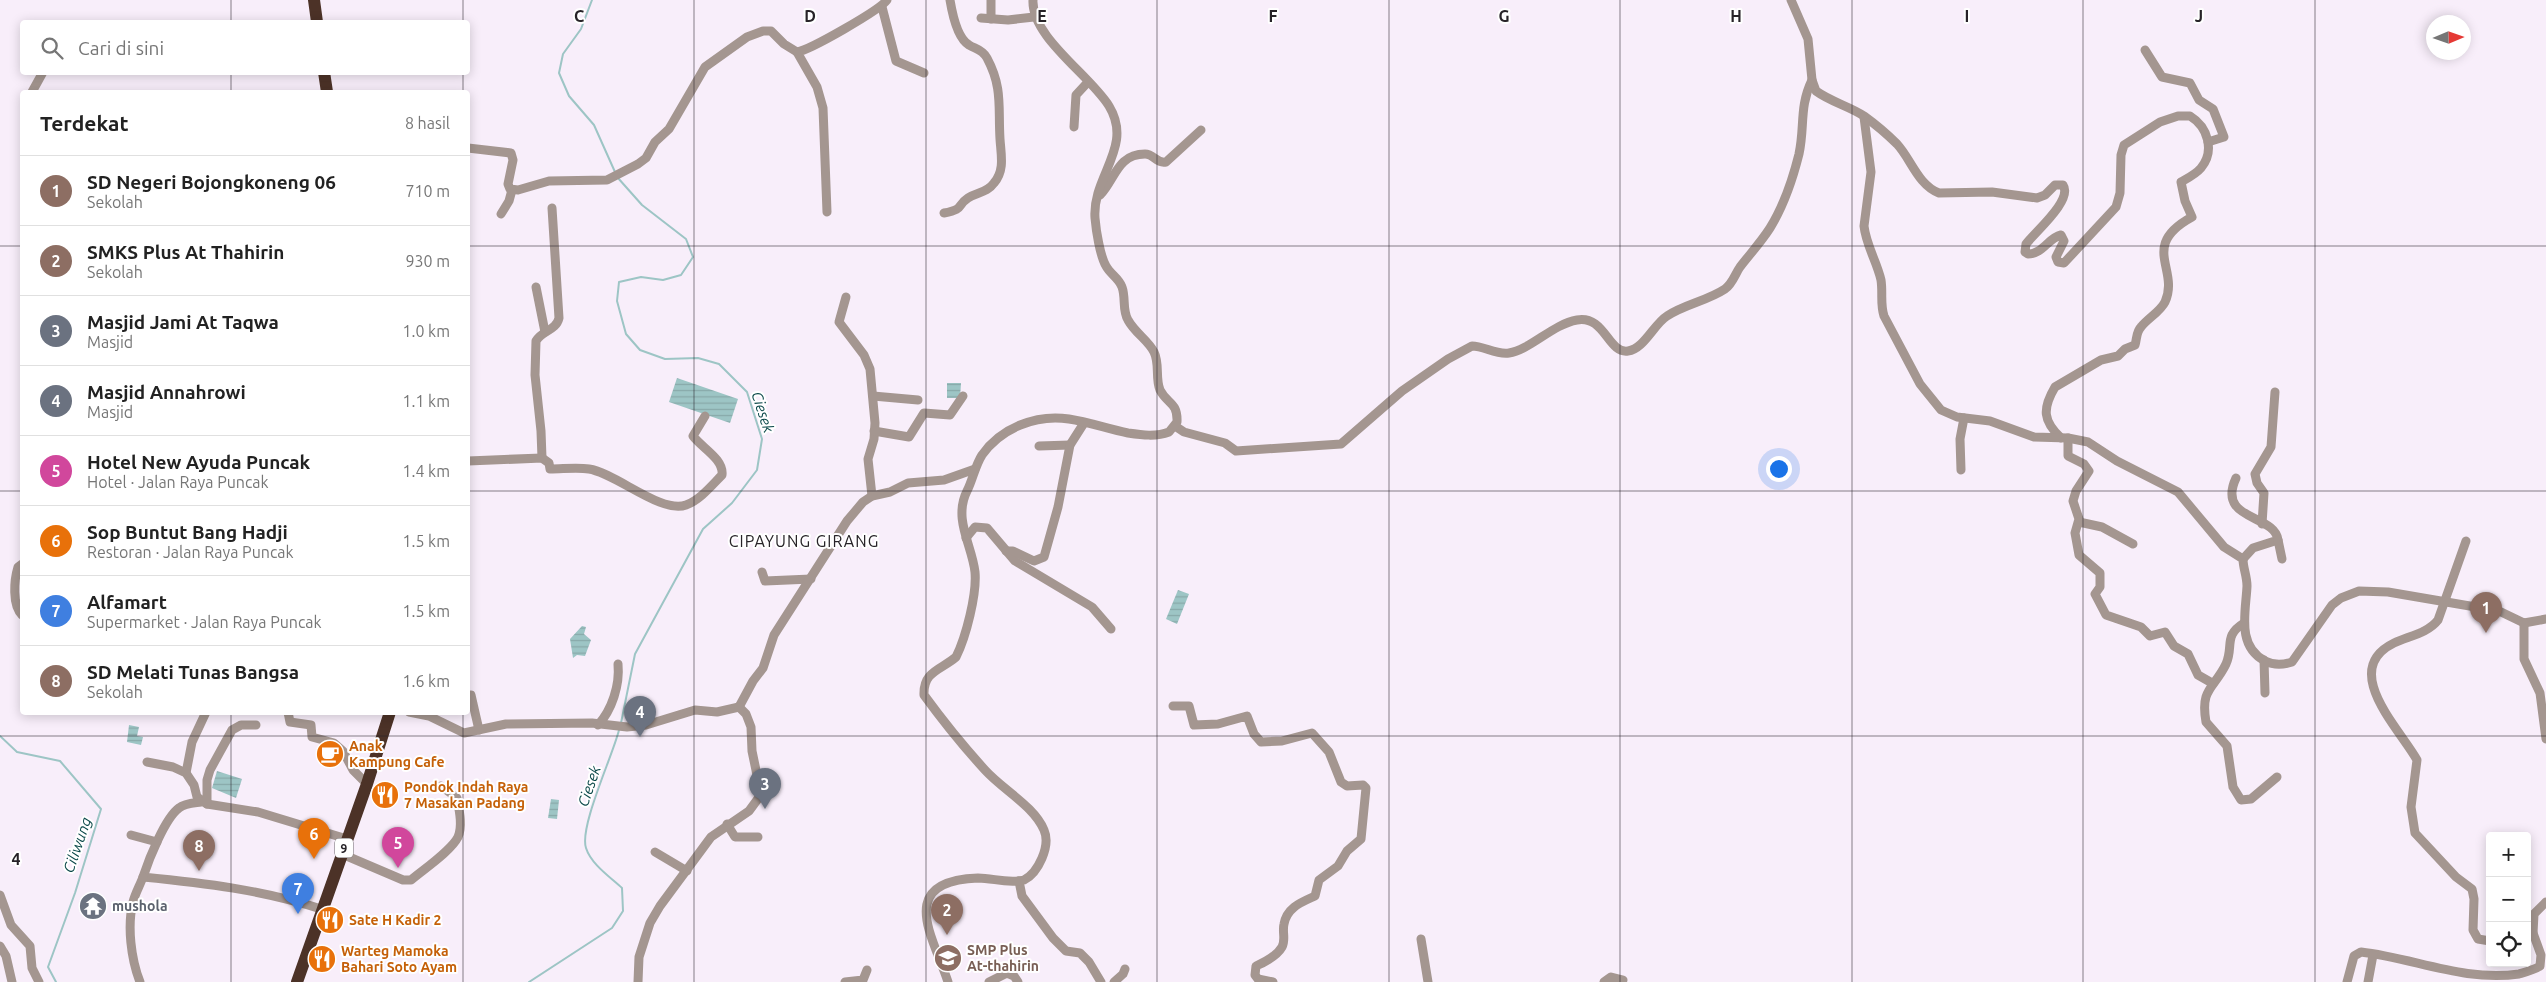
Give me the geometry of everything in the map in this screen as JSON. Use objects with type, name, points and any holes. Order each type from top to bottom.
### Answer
[{"type":"highway","points":[[314,0],[317,20]]},
{"type":"highway","points":[[324,75],[326,90]]},
{"type":"highway","name":"9","points":[[296,982],[367,784],[389,715]]},
{"type":"street","points":[[944,213],[958,210],[967,198],[990,188],[1000,174],[1002,162],[1000,141],[1001,102],[996,80],[986,55],[975,46],[970,46],[962,37],[953,16],[950,0]]},
{"type":"street","points":[[991,0],[986,18],[1008,20],[1034,17]]},
{"type":"street","points":[[948,982],[927,932],[926,909],[932,893],[946,883],[969,879],[1019,882],[1032,876],[1042,853],[1045,833],[1039,820],[986,771],[924,695],[924,687],[931,672],[956,657],[961,646],[975,570],[966,538],[962,503],[976,468],[989,447],[1012,428],[1028,422],[1059,418],[1150,436],[1164,434],[1175,426],[1178,412],[1160,389],[1155,354],[1127,320],[1122,287],[1103,259],[1095,218],[1103,176],[1116,148],[1118,133],[1108,105],[1056,46],[1034,17],[1033,0]]},
{"type":"street","points":[[1791,0],[1808,39],[1812,80],[1816,91],[1824,98],[1864,117],[1898,144],[1930,189],[1939,193],[1992,192],[2037,198],[2045,195],[2055,185],[2064,185],[2066,192],[2063,201],[2028,241],[2024,249],[2026,254],[2032,254],[2045,247],[2058,235],[2062,235],[2064,241],[2056,257],[2058,262],[2062,263],[2069,259],[2116,207],[2120,193],[2121,155],[2127,141],[2160,122],[2185,115],[2190,116],[2200,125],[2208,142],[2206,161],[2200,170],[2181,182],[2185,201],[2192,216],[2173,230],[2166,241],[2164,253],[2167,286],[2166,300],[2139,328],[2135,345],[2125,349],[2118,356],[2101,360],[2080,375],[2055,387],[2046,418],[2049,426],[2064,438],[2068,456],[2088,468],[2088,474],[2076,490],[2073,501],[2079,522],[2075,533],[2080,555],[2100,573],[2100,587],[2095,594],[2106,615],[2140,627],[2150,636],[2165,632],[2174,646],[2188,654],[2198,675],[2212,683]]},
{"type":"street","points":[[797,52],[808,48],[885,4],[894,58],[900,64],[924,73]]},
{"type":"street","points":[[512,190],[549,181],[607,180],[627,170],[646,158],[656,142],[669,130],[699,76],[720,54],[747,37],[763,31],[772,31],[784,44],[797,52],[817,87],[823,108],[827,212]]},
{"type":"street","points":[[2145,50],[2162,77],[2190,83],[2199,100],[2213,109],[2224,137],[2208,142]]},
{"type":"street","points":[[33,90],[41,75]]},
{"type":"street","points":[[1175,426],[1184,432],[1225,443],[1236,451],[1338,445],[1402,391],[1448,359],[1472,346],[1498,353],[1514,352],[1563,324],[1578,320],[1588,320],[1597,324],[1615,346],[1625,352],[1631,351],[1638,347],[1653,328],[1667,315],[1728,287],[1758,246],[1777,214],[1798,156],[1802,133],[1802,107],[1812,80]]},
{"type":"street","points":[[1074,127],[1076,95],[1088,82]]},
{"type":"street","points":[[1864,117],[1871,160],[1864,226],[1881,280],[1881,308],[1905,357],[1932,400],[1942,410],[1964,418],[1990,421],[2034,437],[2064,438],[2088,442],[2131,469],[2172,488],[2183,498],[2224,548],[2243,558]]},
{"type":"street","points":[[1098,197],[1105,191],[1115,170],[1126,160],[1143,154],[1149,155],[1159,162],[1166,162],[1201,130]]},
{"type":"street","points":[[470,148],[511,153],[513,160],[508,188],[512,190]]},
{"type":"street","points":[[501,214],[512,190]]},
{"type":"street","points":[[542,458],[542,431],[534,375],[536,341],[556,325],[559,318],[552,208]]},
{"type":"street","points":[[536,287],[545,332]]},
{"type":"street","points":[[846,297],[839,322],[868,362],[873,396],[874,431],[868,459],[872,496]]},
{"type":"street","points":[[2262,524],[2264,492],[2258,484],[2255,474],[2271,447],[2275,392]]},
{"type":"street","points":[[873,396],[918,400]]},
{"type":"street","points":[[874,431],[909,437],[921,414],[926,412],[950,415],[963,396]]},
{"type":"street","points":[[470,461],[542,458],[550,463],[550,469],[589,469],[607,475],[650,498],[673,505],[686,505],[722,475],[722,467],[693,436],[705,416]]},
{"type":"street","points":[[1961,470],[1960,439],[1964,418]]},
{"type":"street","points":[[1006,551],[1013,551],[1034,561],[1044,557],[1058,507],[1070,445],[1084,423]]},
{"type":"street","points":[[1040,446],[1070,445]]},
{"type":"street","points":[[424,715],[464,733],[506,724],[598,724],[611,727],[627,727],[646,724],[695,710],[717,712],[739,707],[753,681],[763,668],[774,635],[847,521],[863,502],[872,496],[890,492],[915,481],[950,479],[976,468]]},
{"type":"street","points":[[2236,478],[2232,489],[2235,505],[2242,513],[2276,532],[2282,559]]},
{"type":"street","points":[[2079,522],[2102,527],[2133,544]]},
{"type":"street","points":[[966,538],[975,527],[987,528],[1015,561],[1092,607],[1111,629]]},
{"type":"street","points":[[2243,558],[2253,548],[2278,540]]},
{"type":"street","points":[[2466,541],[2444,603],[2434,624],[2392,644],[2376,656],[2372,672],[2376,694],[2381,706],[2417,760],[2411,807],[2415,833],[2456,877],[2472,889],[2474,899],[2473,930],[2478,938],[2486,940]]},
{"type":"street","points":[[2243,558],[2247,581],[2244,623],[2252,650],[2264,660],[2278,664],[2292,662],[2325,613],[2341,598],[2353,593],[2374,590],[2499,611],[2524,623],[2546,620]]},
{"type":"street","points":[[20,566],[18,567],[15,585],[17,608],[20,612]]},
{"type":"street","points":[[762,572],[765,581],[811,579]]},
{"type":"street","points":[[2244,623],[2230,636],[2226,664],[2212,683],[2206,698],[2206,722],[2228,746],[2234,787],[2241,800],[2251,799],[2277,777]]},
{"type":"street","points":[[2524,623],[2522,642],[2524,659],[2540,694],[2546,739]]},
{"type":"street","points":[[2264,660],[2265,693]]},
{"type":"street","points":[[598,724],[607,715],[614,696],[618,664]]},
{"type":"street","points":[[470,695],[479,730]]},
{"type":"street","points":[[1173,706],[1189,706],[1194,725],[1218,724],[1247,716],[1254,734],[1261,742],[1282,741],[1312,733],[1329,752],[1341,782],[1347,786],[1363,785],[1366,788],[1361,839],[1347,851],[1338,866],[1319,880],[1315,896],[1299,903],[1292,909],[1284,924],[1282,946],[1277,953],[1256,966],[1255,975],[1257,978],[1274,982]]},
{"type":"street","points":[[638,982],[639,957],[650,923],[711,837],[756,804],[762,786],[755,767],[749,720],[739,707]]},
{"type":"street","points":[[186,773],[192,742],[205,715]]},
{"type":"street","points":[[289,715],[290,722],[311,725],[312,737],[316,740],[334,743],[342,751],[353,770],[367,784]]},
{"type":"street","points":[[204,803],[210,770],[232,730],[241,725],[256,725]]},
{"type":"street","points":[[147,762],[173,767],[186,773],[204,803]]},
{"type":"street","points":[[342,854],[403,880],[411,880],[437,858],[459,835],[460,808],[458,798],[441,786]]},
{"type":"street","points":[[140,982],[132,958],[133,902],[157,842],[178,808],[204,803],[258,812],[347,839]]},
{"type":"street","points":[[727,824],[735,837],[758,837]]},
{"type":"street","points":[[131,835],[157,842]]},
{"type":"street","points":[[655,852],[688,871]]},
{"type":"street","points":[[143,877],[210,883],[289,898],[321,909]]},
{"type":"street","points":[[1019,882],[1022,896],[1053,938],[1066,950],[1080,953],[1101,982]]},
{"type":"street","points":[[0,895],[11,926],[30,946],[32,968],[39,982]]},
{"type":"street","points":[[2531,928],[2534,914],[2546,902]]},
{"type":"street","points":[[2348,982],[2356,954],[2361,952],[2428,970],[2483,980],[2520,978],[2538,968],[2541,963],[2531,936]]},
{"type":"street","points":[[1421,939],[1428,982]]},
{"type":"street","points":[[0,946],[6,956],[12,982]]},
{"type":"street","points":[[2368,982],[2373,954]]},
{"type":"street","points":[[1114,982],[1123,974],[1125,969]]},
{"type":"street","points":[[844,982],[863,980],[866,970]]},
{"type":"street","points":[[989,982],[1007,973],[1018,982]]},
{"type":"street","points":[[1604,982],[1610,977],[1623,980]]},
{"type":"shaded area","points":[[677,378],[738,399],[730,423],[669,402]]},
{"type":"shaded area","points":[[947,383],[961,383],[960,398],[947,398]]},
{"type":"shaded area","points":[[1178,590],[1189,594],[1177,624],[1166,619]]},
{"type":"shaded area","points":[[582,626],[586,627],[584,634],[591,640],[585,656],[577,655],[573,658],[570,639]]},
{"type":"shaded area","points":[[129,725],[139,727],[137,736],[143,737],[141,745],[127,742]]},
{"type":"shaded area","points":[[217,771],[242,779],[236,798],[212,788]]},
{"type":"shaded area","points":[[551,799],[559,800],[557,819],[548,818]]},
{"type":"waterway","name":"Ciesek","points":[[592,0],[581,29],[563,54],[559,73],[569,96],[594,125],[615,172]]},
{"type":"waterway","name":"Ciesek","points":[[618,178],[642,205],[686,239],[693,257],[681,275],[663,280],[641,277],[619,282],[617,301],[626,334],[640,350],[665,359],[698,358],[719,364],[747,392],[762,439],[757,470],[732,503],[703,529],[635,654],[621,723]]},
{"type":"waterway","name":"Ciesek","points":[[529,982],[612,928],[623,911],[622,888],[601,870],[588,854],[585,838],[592,808],[619,730]]},
{"type":"waterway","name":"Ciliwung","points":[[0,736],[17,752],[60,761],[101,809],[75,893],[48,967],[56,982]]},
{"type":"place","name":"SD Negeri Bojongkoneng 06","points":[[2486,633]]},
{"type":"place","name":"Masjid Annahrowi","points":[[640,737]]},
{"type":"place","name":"Anak Kampung Cafe","points":[[330,754]]},
{"type":"place","name":"Pondok Indah Raya 7 Masakan Padang","points":[[385,795]]},
{"type":"place","name":"Masjid Jami At Taqwa","points":[[765,809]]},
{"type":"place","name":"Sop Buntut Bang Hadji","points":[[314,859]]},
{"type":"place","name":"Hotel New Ayuda Puncak","points":[[398,868]]},
{"type":"place","name":"SD Melati Tunas Bangsa","points":[[199,871]]},
{"type":"place","name":"mushola","points":[[93,906]]},
{"type":"place","name":"Alfamart","points":[[298,914]]},
{"type":"place","name":"Sate H Kadir 2","points":[[330,920]]},
{"type":"place","name":"SMKS Plus At Thahirin","points":[[947,935]]},
{"type":"place","name":"SMP Plus At-thahirin","points":[[948,958]]},
{"type":"place","name":"Warteg Mamoka Bahari Soto Ayam","points":[[322,959]]},
{"type":"district","name":"CIPAYUNG GIRANG","points":[[804,541]]}]
